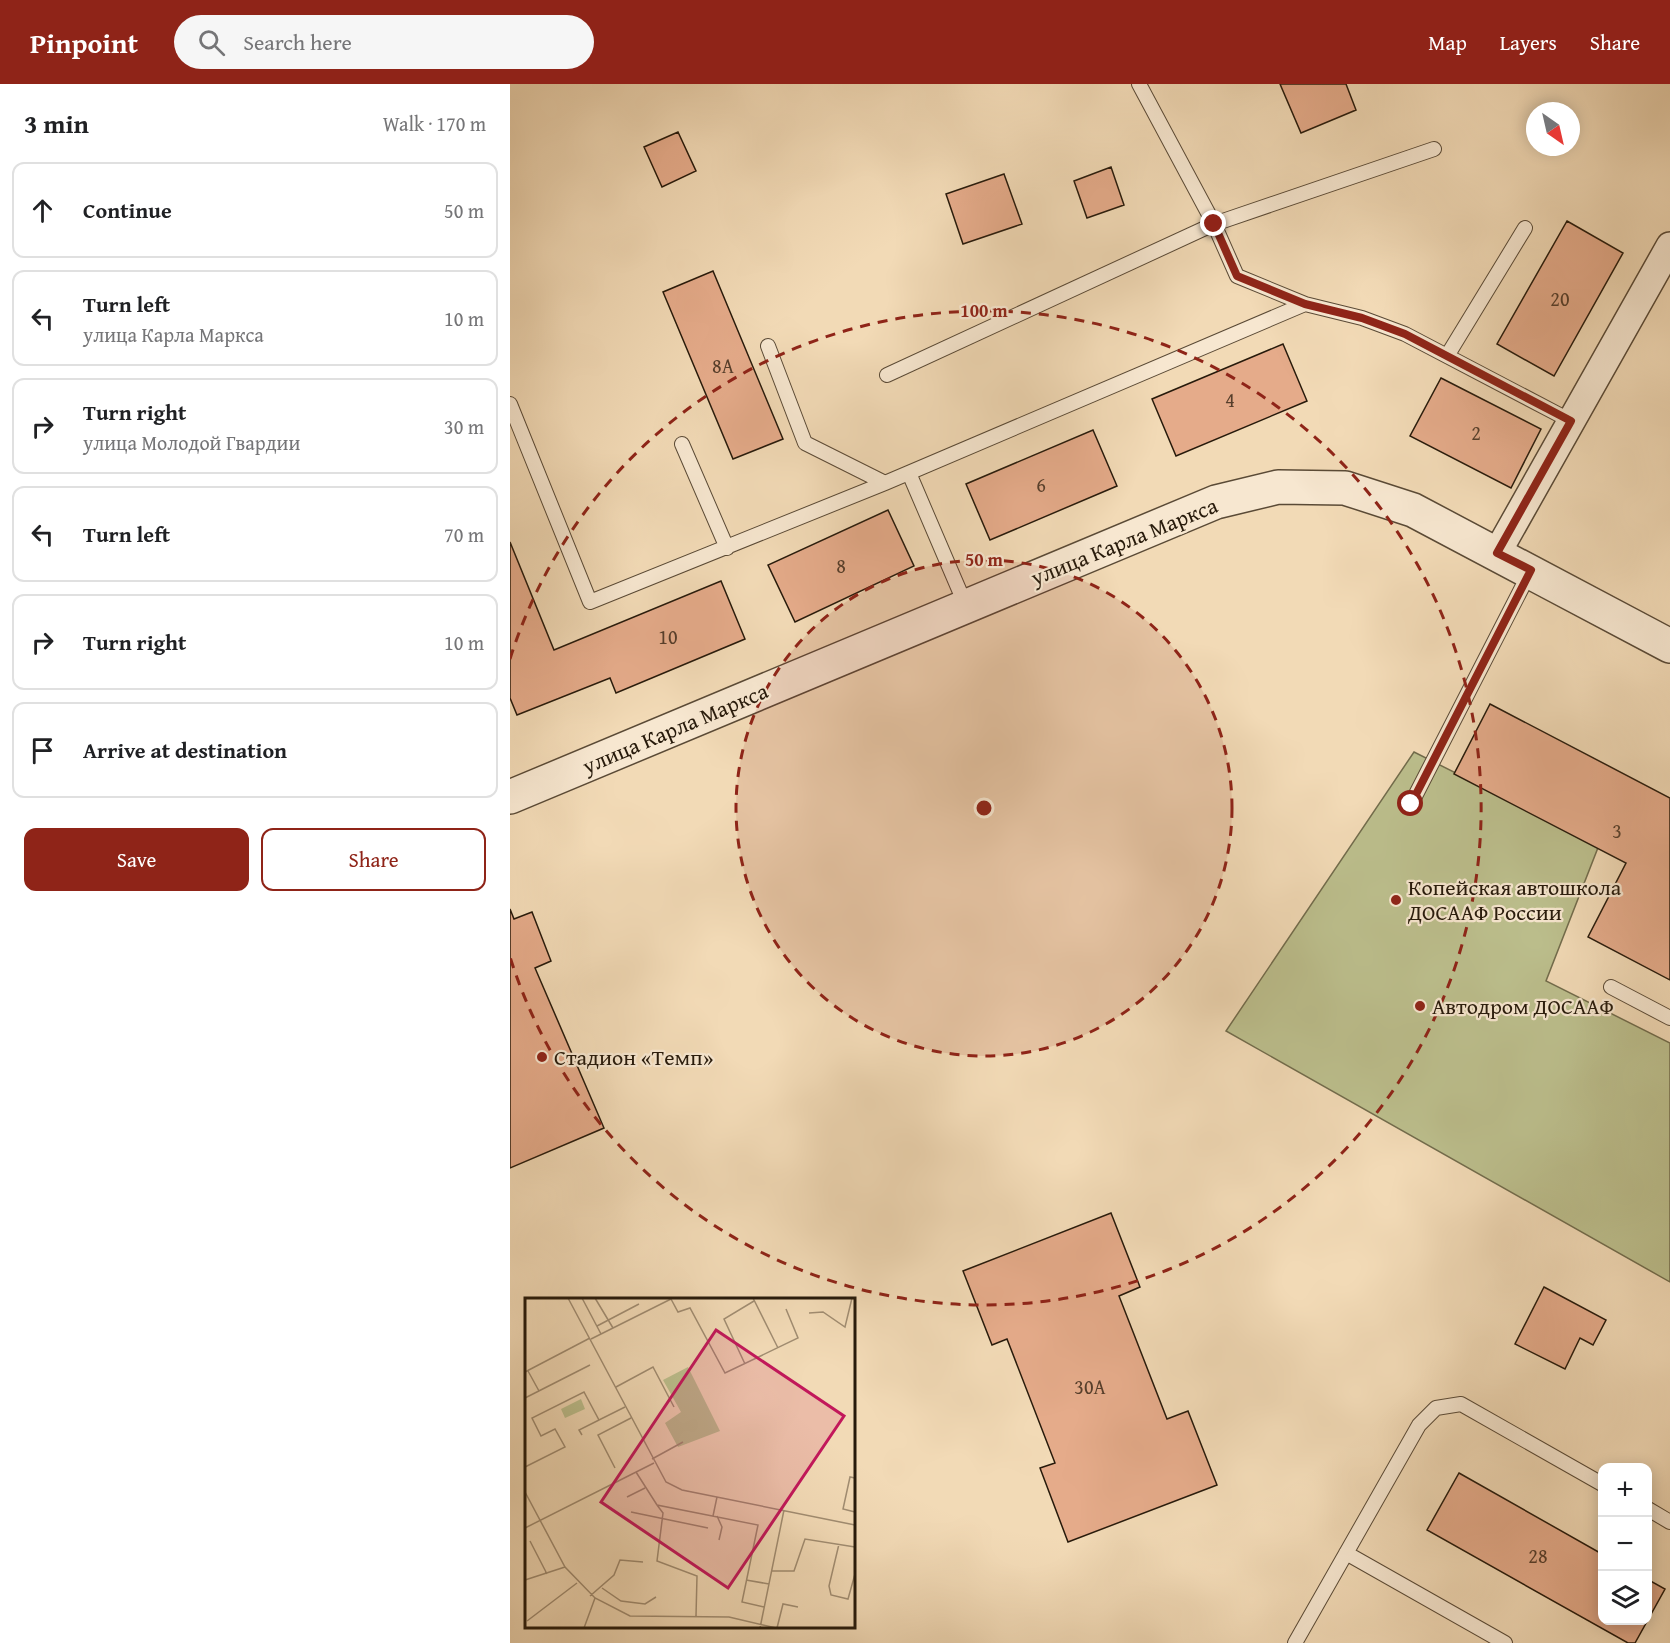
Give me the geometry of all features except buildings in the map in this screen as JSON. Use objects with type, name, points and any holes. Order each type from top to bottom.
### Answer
[{"type":"street","points":[[1497,553],[1670,246]]},
{"type":"street","name":"улица Карла Маркса","points":[[510,797],[1216,502],[1278,487],[1345,488],[1413,510],[1531,570],[1670,646]]},
{"type":"lane","points":[[1139,84],[1214,224],[1237,276],[1305,304],[1362,318],[1405,334],[1571,421]]},
{"type":"lane","points":[[887,375],[1214,224],[1434,149]]},
{"type":"lane","points":[[1447,356],[1525,228]]},
{"type":"lane","points":[[510,404],[590,602],[909,473],[1305,304]]},
{"type":"lane","points":[[768,346],[806,443],[885,483]]},
{"type":"lane","points":[[682,444],[727,548]]},
{"type":"lane","points":[[909,473],[966,606]]},
{"type":"lane","points":[[1411,804],[1531,570]]},
{"type":"lane","points":[[1611,987],[1670,1018]]},
{"type":"lane","points":[[1295,1643],[1419,1425],[1436,1408],[1461,1404],[1598,1482]]},
{"type":"lane","points":[[1652,1512],[1670,1522]]},
{"type":"lane","points":[[1346,1553],[1505,1643]]},
{"type":"green space","name":"Автодром ДОСААФ","points":[[1414,752],[1599,845],[1546,981],[1670,1043],[1670,1282],[1226,1031]]},
{"type":"place","name":"Копейская автошкола ДОСААФ России","points":[[1396,900]]},
{"type":"place","name":"Автодром ДОСААФ","points":[[1420,1006]]},
{"type":"place","name":"Стадион «Темп»","points":[[542,1057]]},
{"type":"route","points":[[1214,224],[1237,276],[1305,304],[1362,318],[1405,334],[1571,421],[1497,553],[1531,570],[1411,804]]}]
